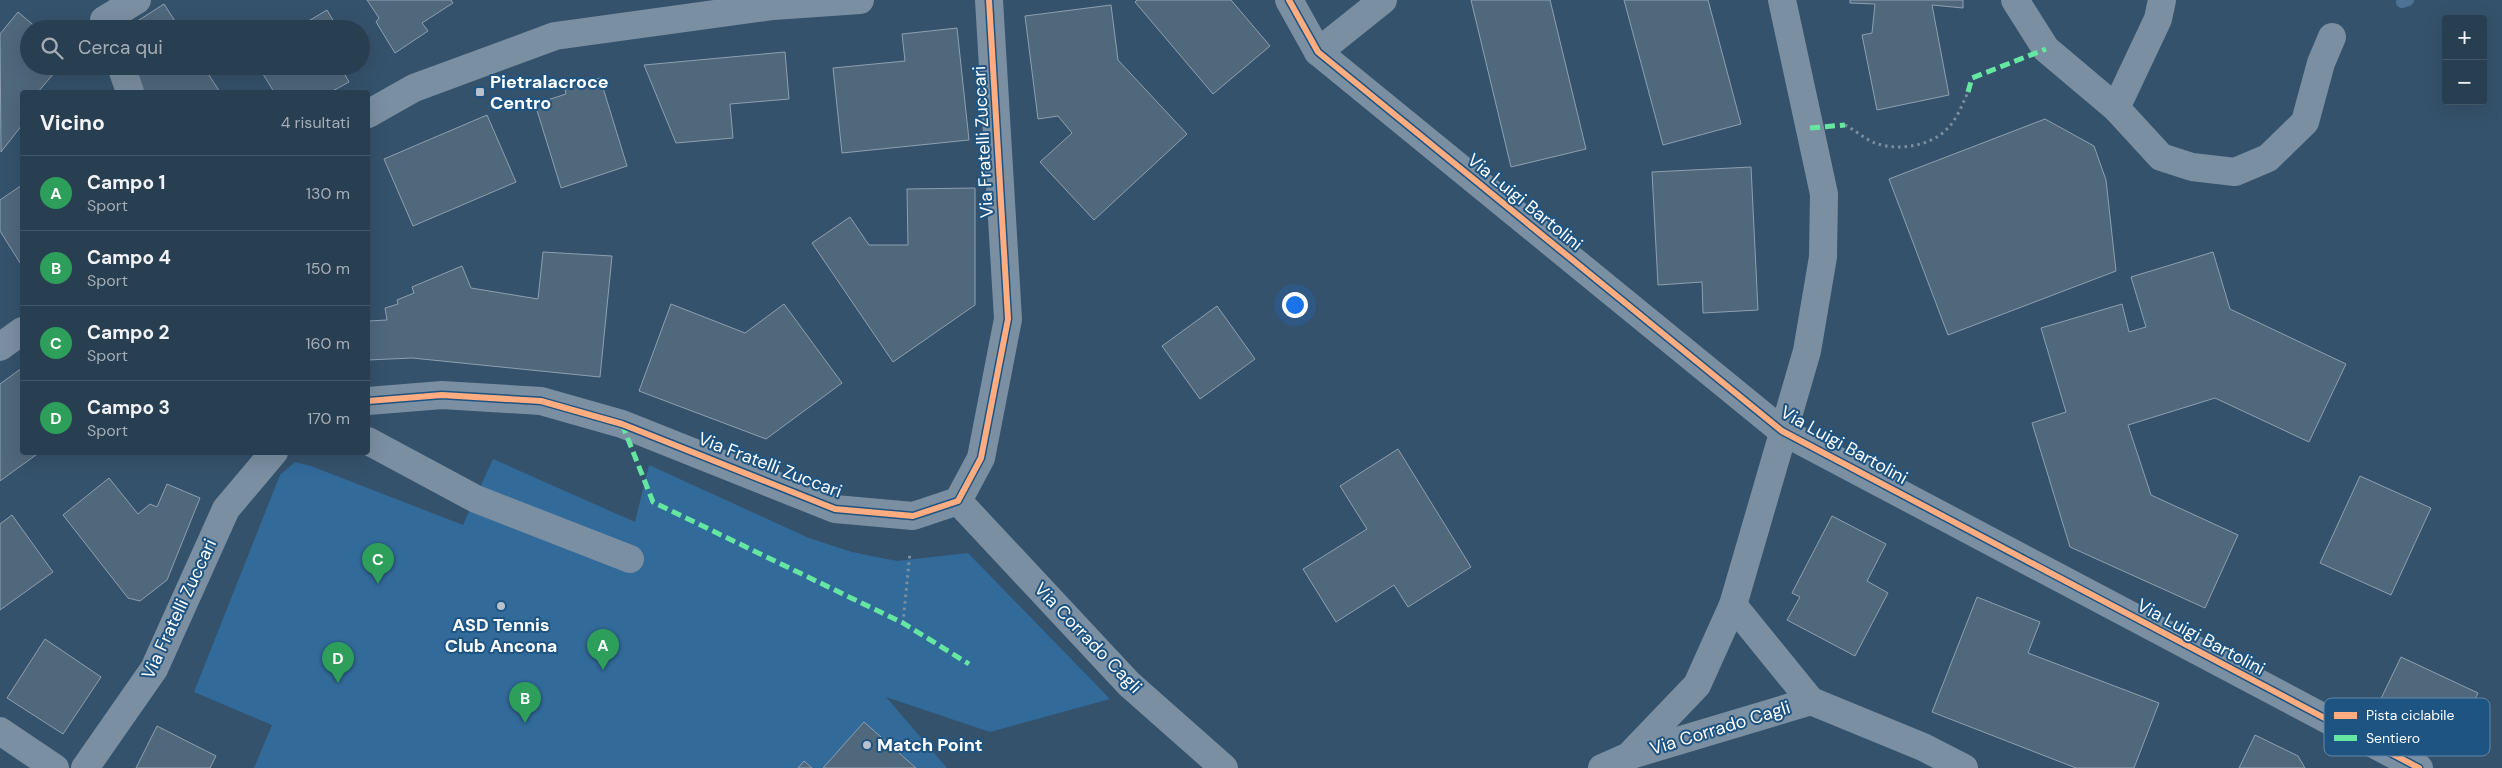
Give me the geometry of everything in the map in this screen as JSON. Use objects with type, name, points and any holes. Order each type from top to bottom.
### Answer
[{"type":"street","points":[[102,16],[137,0]]},
{"type":"street","points":[[370,113],[414,88],[555,36],[773,6],[860,0]]},
{"type":"street","name":"Via Fratelli Zuccari","points":[[370,401],[442,395],[541,401],[622,424],[835,509],[913,516],[958,501],[981,458],[1008,319],[989,0]]},
{"type":"street","name":"Via Luigi Bartolini","points":[[1289,0],[1318,52],[1782,431],[2324,718]]},
{"type":"street","points":[[1318,52],[1383,0]]},
{"type":"street","points":[[1782,0],[1824,194],[1823,257],[1820,276],[1806,351],[1782,431]]},
{"type":"street","points":[[2015,0],[2046,49],[2116,108],[2161,157],[2192,167],[2234,172],[2268,158],[2305,122],[2321,63],[2332,37]]},
{"type":"street","points":[[2116,108],[2158,19],[2162,0]]},
{"type":"street","points":[[124,75],[129,90]]},
{"type":"street","points":[[0,347],[20,332]]},
{"type":"street","name":"Via Luigi Bartolini","points":[[1733,605],[1782,431]]},
{"type":"street","points":[[370,442],[476,499],[630,559]]},
{"type":"street","name":"Via Fratelli Zuccari","points":[[86,768],[154,670],[226,510],[272,455]]},
{"type":"street","name":"Via Corrado Cagli","points":[[958,501],[1129,684],[1224,768]]},
{"type":"street","name":"Via Corrado Cagli","points":[[1629,756],[1697,685],[1733,605],[1811,701],[1923,747],[1964,768]]},
{"type":"street","name":"Via Corrado Cagli","points":[[1602,768],[1629,756],[1811,701]]},
{"type":"street","points":[[0,730],[56,768]]},
{"type":"street","name":"Via Luigi Bartolini","points":[[2396,756],[2419,768]]},
{"type":"path","points":[[1844,124],[1874,142],[1895,148],[1916,145],[1946,131],[1957,117],[1968,92]]},
{"type":"path","points":[[903,623],[913,516]]},
{"type":"shaded area","name":"ASD Tennis Club Ancona","points":[[493,459],[635,522],[649,465],[809,538],[852,552],[897,561],[968,553],[1110,699],[990,732],[886,697],[947,768],[254,768],[272,725],[194,692],[280,475],[295,462],[311,466],[463,525]]},
{"type":"building","points":[[367,0],[451,0],[453,3],[422,23],[428,31],[395,53],[376,22],[379,18]]},
{"type":"building","points":[[1137,0],[1231,0],[1270,46],[1213,94],[1135,2]]},
{"type":"building","points":[[1471,0],[1550,0],[1586,149],[1511,167]]},
{"type":"building","points":[[1624,0],[1708,0],[1741,124],[1663,145]]},
{"type":"building","points":[[1850,0],[1963,0],[1963,8],[1932,5],[1949,95],[1877,110],[1862,35],[1872,33],[1875,4],[1850,3]]},
{"type":"building","points":[[164,4],[174,20],[139,20]]},
{"type":"building","points":[[1111,5],[1118,60],[1187,134],[1094,220],[1040,162],[1072,133],[1058,116],[1038,119],[1025,16]]},
{"type":"building","points":[[327,10],[333,20],[310,20]]},
{"type":"building","points":[[18,12],[27,20],[20,20],[20,75],[52,75],[40,90],[20,90],[20,128],[1,152],[0,34]]},
{"type":"building","points":[[957,28],[969,140],[842,153],[833,68],[905,61],[902,34]]},
{"type":"building","points":[[785,52],[789,99],[730,104],[733,138],[676,143],[644,65]]},
{"type":"building","points":[[133,75],[209,75],[219,90],[143,90]]},
{"type":"building","points":[[264,75],[345,75],[349,82],[335,90],[273,90]]},
{"type":"building","points":[[600,78],[627,166],[561,188],[535,104],[566,94],[565,89]]},
{"type":"building","points":[[487,115],[516,182],[413,226],[384,159]]},
{"type":"building","points":[[2045,119],[2094,146],[2106,180],[2116,271],[1948,335],[1889,179]]},
{"type":"building","points":[[1751,167],[1758,310],[1703,313],[1702,282],[1658,285],[1652,172]]},
{"type":"building","points":[[20,186],[20,263],[0,231],[0,200]]},
{"type":"building","points":[[975,188],[975,305],[893,362],[812,243],[850,217],[869,245],[908,245],[907,189]]},
{"type":"building","points":[[543,252],[612,256],[600,377],[412,358],[370,360],[370,321],[387,320],[385,308],[398,304],[397,300],[414,293],[412,287],[462,266],[471,288],[538,299]]},
{"type":"building","points":[[2213,252],[2230,309],[2346,364],[2309,442],[2215,398],[2128,425],[2151,495],[2238,535],[2205,608],[2070,547],[2032,423],[2066,412],[2041,328],[2122,304],[2129,332],[2146,327],[2131,277]]},
{"type":"building","points":[[671,304],[745,333],[784,304],[842,383],[766,439],[639,391]]},
{"type":"building","points":[[1217,306],[1255,359],[1200,399],[1162,346]]},
{"type":"building","points":[[20,369],[20,455],[36,455],[0,481],[0,384]]},
{"type":"building","points":[[1398,449],[1471,567],[1408,607],[1394,585],[1336,622],[1303,569],[1367,529],[1340,486]]},
{"type":"building","points":[[2360,476],[2431,508],[2391,595],[2320,563]]},
{"type":"building","points":[[109,478],[138,514],[150,504],[157,507],[167,484],[200,498],[167,580],[140,601],[128,598],[63,515]]},
{"type":"building","points":[[12,515],[53,572],[0,610],[0,524]]},
{"type":"building","points":[[1832,516],[1886,544],[1867,581],[1888,593],[1855,656],[1787,620],[1800,597],[1792,593]]},
{"type":"building","points":[[1977,597],[2040,622],[2028,653],[2159,703],[2134,768],[2076,768],[1932,712]]},
{"type":"building","points":[[45,639],[101,677],[63,734],[7,698]]},
{"type":"building","points":[[2401,657],[2478,693],[2476,698],[2381,698]]},
{"type":"building","name":"Match Point","points":[[864,722],[916,768],[823,768]]},
{"type":"building","points":[[157,726],[216,756],[210,768],[136,768]]},
{"type":"building","points":[[2255,735],[2298,756],[2305,768],[2239,768]]},
{"type":"building","points":[[804,761],[812,768],[798,768]]},
{"type":"waterway","points":[[2402,2],[2408,0]]},
{"type":"marked path","points":[[1968,92],[1972,78],[2046,49]]},
{"type":"marked path","points":[[1810,128],[1845,125]]},
{"type":"marked path","points":[[622,424],[653,502],[903,623],[969,664]]},
{"type":"cycle path","points":[[370,401],[442,395],[541,401],[622,424],[835,509],[913,516],[958,501],[981,458],[1008,319],[989,0]]},
{"type":"cycle path","points":[[1289,0],[1318,52],[1782,431],[2324,718]]},
{"type":"cycle path","points":[[2396,756],[2419,768]]},
{"type":"place","name":"Pietralacroce Centro","points":[[480,92]]},
{"type":"place","name":"Campo 2","points":[[378,584]]},
{"type":"place","name":"ASD Tennis Club Ancona","points":[[501,606]]},
{"type":"place","name":"Campo 1","points":[[603,670]]},
{"type":"place","name":"Campo 3","points":[[338,683]]},
{"type":"place","name":"Campo 4","points":[[525,723]]},
{"type":"place","name":"Match Point","points":[[867,745]]}]
